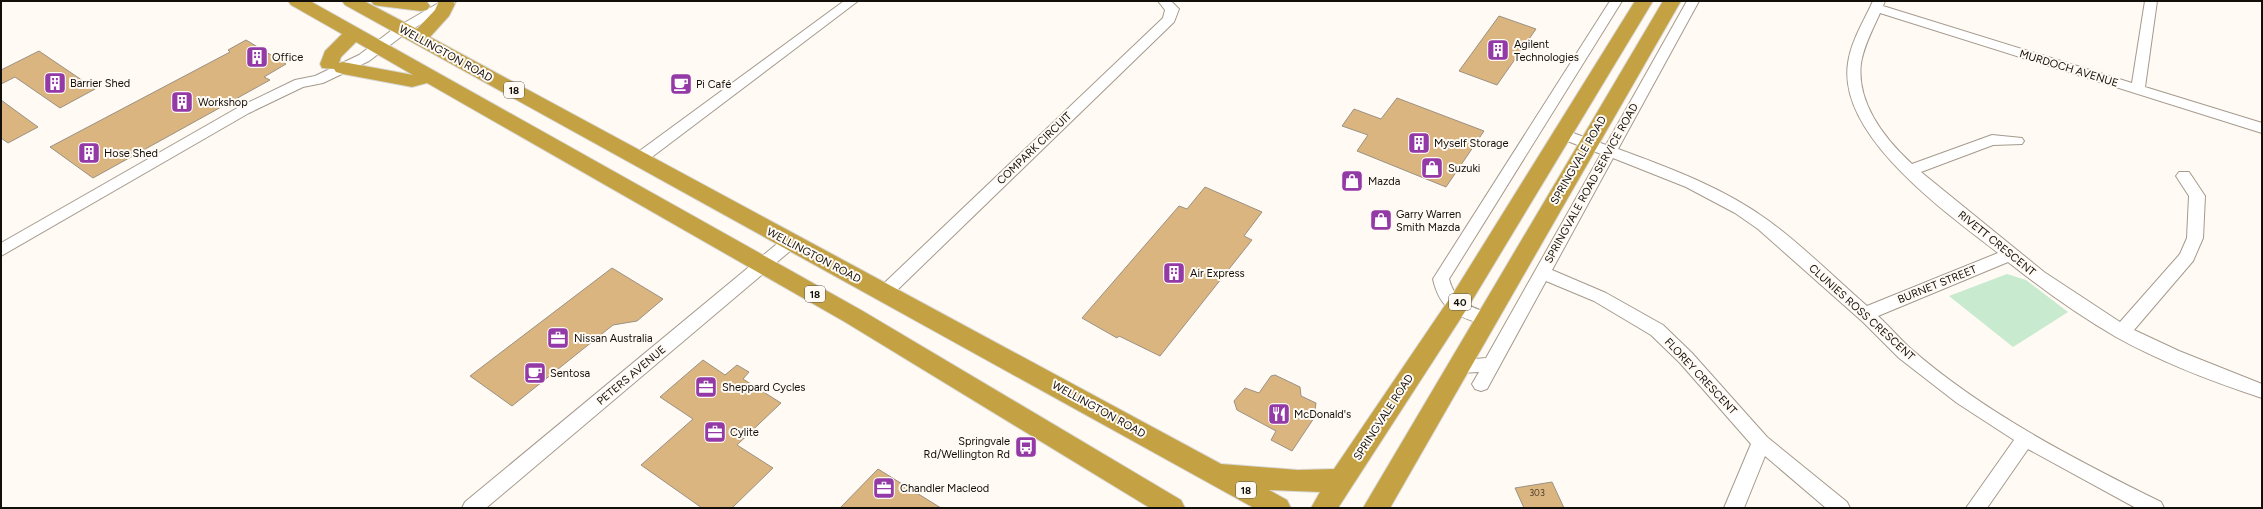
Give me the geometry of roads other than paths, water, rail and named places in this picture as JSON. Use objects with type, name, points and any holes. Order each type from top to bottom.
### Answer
[{"type":"highway","name":"18","points":[[297,1],[764,264],[892,338],[1172,508]]},
{"type":"highway","points":[[380,1],[437,3],[443,12],[405,30]]},
{"type":"highway","name":"SPRINGVALE ROAD","points":[[1324,508],[1456,306],[1644,1]]},
{"type":"highway","name":"SPRINGVALE ROAD","points":[[1387,501],[1458,366],[1672,1]]},
{"type":"highway","name":"WELLINGTON ROAD","points":[[356,2],[790,242],[1278,508]]},
{"type":"highway","points":[[367,41],[332,56],[336,66],[412,81],[430,76]]},
{"type":"highway","points":[[1214,472],[1274,480],[1342,480]]},
{"type":"street","points":[[639,159],[852,1]]},
{"type":"street","name":"COMPARK CIRCUIT","points":[[884,292],[1169,18],[1172,9],[1164,1]]},
{"type":"street","points":[[1485,319],[1456,306],[1444,295],[1441,279],[1616,1]]},
{"type":"street","name":"SPRINGVALE ROAD SERVICE ROAD","points":[[1481,384],[1608,152],[1693,1]]},
{"type":"street","points":[[2138,89],[2151,1]]},
{"type":"street","points":[[1,250],[193,138],[300,83],[318,80],[367,41],[405,30],[437,3]]},
{"type":"street","name":"MURDOCH AVENUE","points":[[1878,4],[2262,128]]},
{"type":"street","name":"RIVETT CRESCENT","points":[[1878,4],[1859,45],[1854,73],[1862,106],[1874,132],[1909,171],[2009,255],[2060,292],[2122,332],[2184,361],[2262,391]]},
{"type":"street","name":"CLUNIES ROSS CRESCENT","points":[[1562,134],[1681,179],[1746,212],[1769,230],[1865,314],[1905,352],[1967,400],[2025,439],[2100,481],[2154,508]]},
{"type":"street","points":[[1909,171],[1992,140],[2017,141]]},
{"type":"street","points":[[2122,332],[2187,257],[2195,238],[2197,196],[2184,176]]},
{"type":"street","name":"PETERS AVENUE","points":[[472,508],[790,242]]},
{"type":"street","name":"BURNET STREET","points":[[1865,314],[2009,255]]},
{"type":"street","name":"FLOREY CRESCENT","points":[[1542,272],[1600,297],[1657,330],[1686,358],[1761,442],[1840,508]]},
{"type":"street","points":[[1458,366],[1491,365]]},
{"type":"street","points":[[1976,508],[2025,439]]},
{"type":"street","points":[[1734,508],[1761,442]]},
{"type":"place","name":"Agilent Technologies","points":[[1498,50]]},
{"type":"place","name":"Office","points":[[257,57]]},
{"type":"place","name":"Barrier Shed","points":[[55,83]]},
{"type":"place","name":"Pi Café","points":[[681,84]]},
{"type":"place","name":"Workshop","points":[[182,102]]},
{"type":"place","name":"Myself Storage","points":[[1419,143]]},
{"type":"place","name":"Hose Shed","points":[[89,153]]},
{"type":"place","name":"Suzuki","points":[[1432,168]]},
{"type":"place","name":"Mazda","points":[[1352,181]]},
{"type":"place","name":"Garry Warren Smith Mazda","points":[[1381,220]]},
{"type":"place","name":"Air Express","points":[[1174,273]]},
{"type":"place","name":"Nissan Australia","points":[[558,338]]},
{"type":"place","name":"Sentosa","points":[[535,373]]},
{"type":"place","name":"Sheppard Cycles","points":[[706,387]]},
{"type":"place","name":"McDonald's","points":[[1279,414]]},
{"type":"place","name":"Cylite","points":[[715,432]]},
{"type":"place","name":"Springvale Rd/Wellington Rd","points":[[1026,447]]},
{"type":"place","name":"Chandler Macleod","points":[[884,488]]}]
